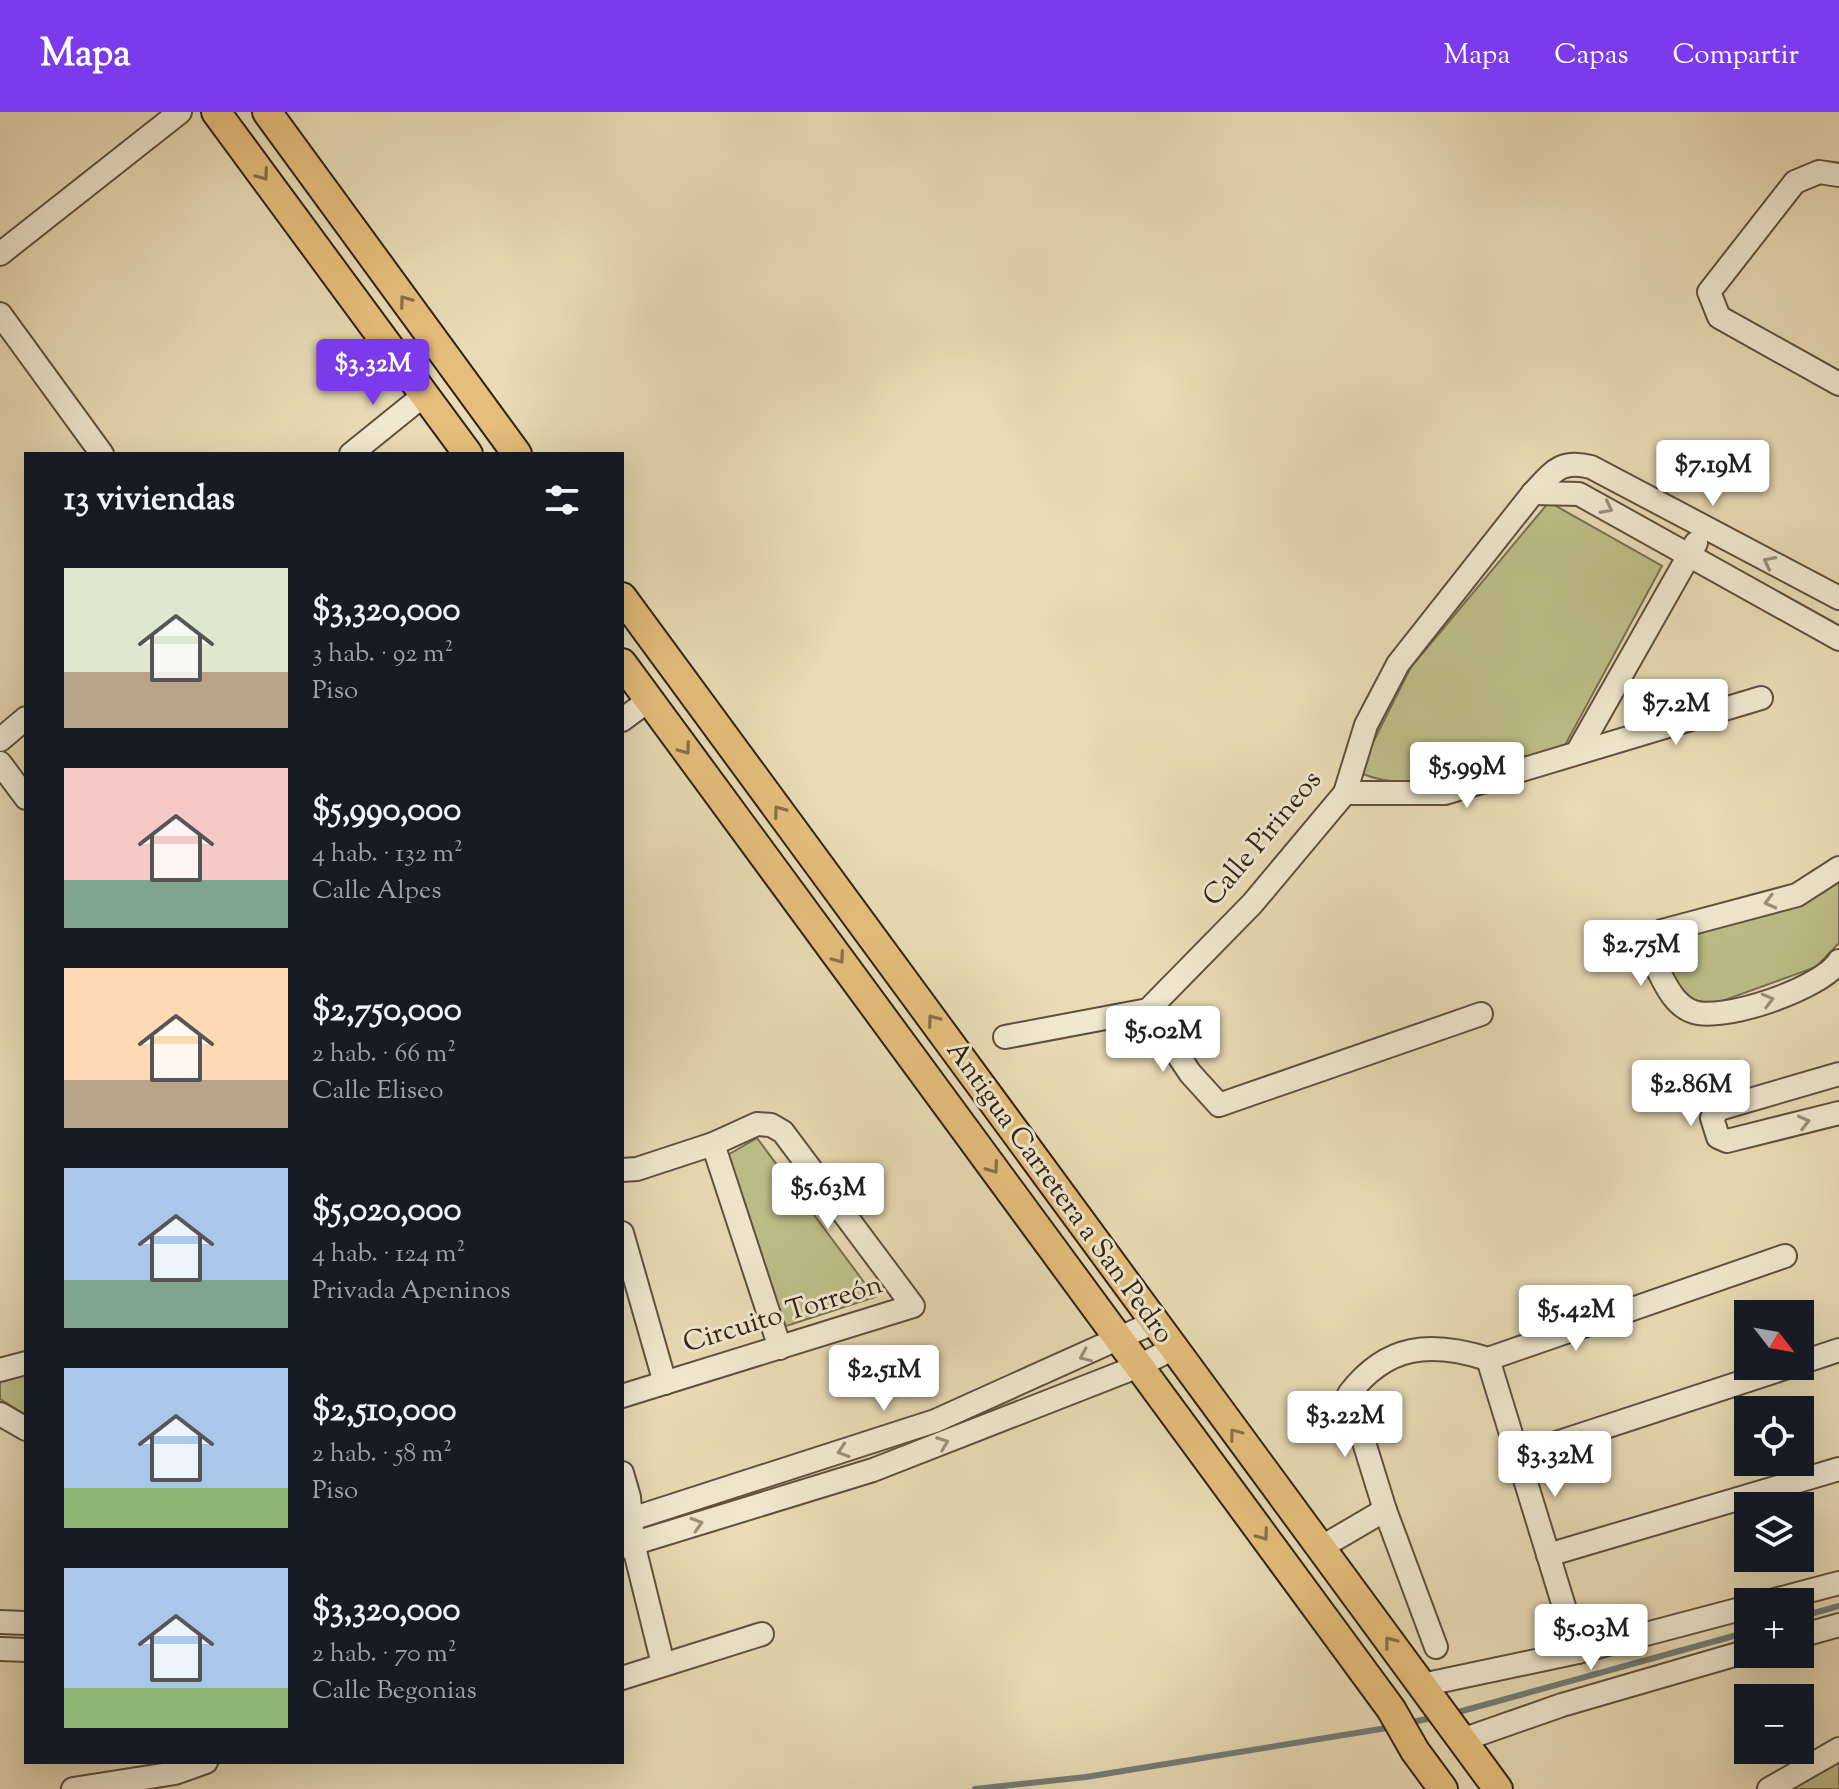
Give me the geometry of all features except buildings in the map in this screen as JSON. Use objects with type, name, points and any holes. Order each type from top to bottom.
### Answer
[{"type":"main road","points":[[216,112],[467,452]]},
{"type":"main road","points":[[248,112],[304,178],[338,210]]},
{"type":"main road","points":[[267,112],[516,452]]},
{"type":"main road","name":"Antigua Carretera a San Pedro","points":[[624,600],[1498,1789]]},
{"type":"main road","name":"Antigua Carretera a San Pedro","points":[[624,666],[1391,1709],[1415,1751],[1443,1789]]},
{"type":"street","points":[[0,254],[180,112]]},
{"type":"street","points":[[1839,175],[1819,172],[1795,182],[1709,292],[1719,317],[1839,384]]},
{"type":"street","points":[[0,314],[101,452]]},
{"type":"street","points":[[353,452],[424,395]]},
{"type":"street","name":"Calle Pirineos","points":[[1148,1010],[1252,904],[1345,793],[1366,725],[1398,664],[1533,493],[1556,469],[1572,462],[1591,467],[1704,529]]},
{"type":"street","points":[[1533,493],[1579,494],[1838,636]]},
{"type":"street","points":[[1578,751],[1704,529],[1839,598]]},
{"type":"street","points":[[1345,793],[1445,793],[1761,698]]},
{"type":"street","points":[[624,719],[649,700]]},
{"type":"street","points":[[0,740],[24,720]]},
{"type":"street","points":[[0,763],[24,795]]},
{"type":"street","points":[[1839,868],[1797,895],[1662,931],[1651,939],[1648,950],[1669,993],[1692,1012],[1704,1013],[1716,1013],[1788,994],[1818,982],[1839,961]]},
{"type":"street","points":[[1005,1037],[1148,1010],[1190,1073],[1219,1105],[1481,1014]]},
{"type":"street","points":[[1839,1074],[1719,1109],[1712,1118],[1718,1137],[1727,1141],[1839,1113]]},
{"type":"street","name":"Circuito Torreón","points":[[624,1170],[637,1169],[713,1144],[757,1124],[771,1125],[783,1132],[913,1306],[624,1395]]},
{"type":"street","points":[[713,1144],[780,1348]]},
{"type":"street","points":[[624,1248],[627,1271],[665,1383]]},
{"type":"street","points":[[1436,1647],[1385,1510],[1349,1394],[1359,1380],[1389,1357],[1427,1347],[1461,1350],[1488,1359],[1785,1256]]},
{"type":"street","points":[[663,1664],[627,1545],[625,1518],[935,1421],[1120,1341],[1155,1322]]},
{"type":"street","points":[[627,1545],[873,1470],[1139,1366],[1172,1349]]},
{"type":"street","points":[[1814,1358],[1839,1350]]},
{"type":"street","points":[[1488,1359],[1578,1652]]},
{"type":"street","points":[[0,1370],[24,1364]]},
{"type":"street","points":[[1517,1456],[1748,1380]]},
{"type":"street","points":[[0,1414],[24,1428]]},
{"type":"street","points":[[1548,1555],[1839,1469]]},
{"type":"street","points":[[1320,1548],[1385,1510]]},
{"type":"street","points":[[1814,1590],[1839,1583]]},
{"type":"street","points":[[1430,1695],[1734,1611]]},
{"type":"street","points":[[0,1622],[24,1623]]},
{"type":"street","points":[[1814,1632],[1839,1625]]},
{"type":"street","points":[[624,1677],[762,1634]]},
{"type":"street","points":[[0,1649],[24,1650]]},
{"type":"street","points":[[1460,1736],[1734,1655]]},
{"type":"street","points":[[1769,1789],[1839,1749]]},
{"type":"street","points":[[73,1789],[175,1773],[200,1764]]},
{"type":"green space","points":[[1549,502],[1662,566],[1564,747],[1435,782],[1383,780],[1358,772],[1411,667]]},
{"type":"green space","points":[[1839,877],[1839,943],[1816,967],[1714,1004],[1694,1000],[1679,987],[1662,955],[1673,936]]},
{"type":"green space","points":[[757,1138],[875,1297],[777,1329],[726,1156]]},
{"type":"green space","points":[[24,1375],[24,1414],[0,1399],[0,1381]]},
{"type":"green space","points":[[1839,1759],[1839,1789],[1791,1789]]},
{"type":"waterway","points":[[1814,1613],[1839,1606]]},
{"type":"waterway","points":[[1451,1714],[1734,1636]]},
{"type":"waterway","points":[[1408,1723],[1436,1717]]},
{"type":"waterway","points":[[975,1789],[1086,1777],[1393,1727]]}]
